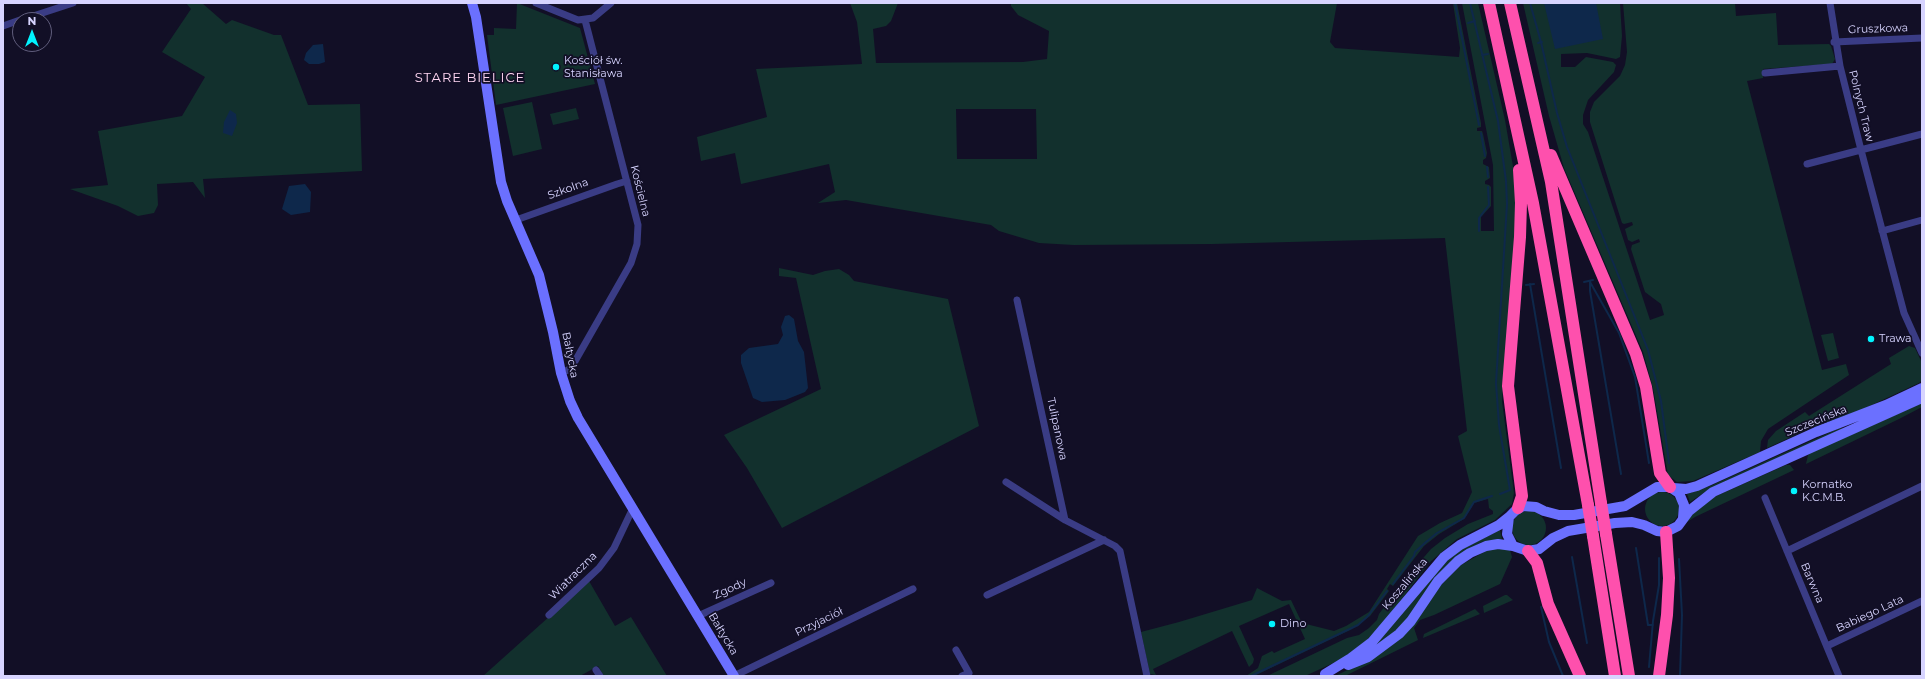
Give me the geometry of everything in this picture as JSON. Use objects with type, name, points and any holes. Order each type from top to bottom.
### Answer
[{"type":"highway","points":[[1489,3],[1513,109],[1552,302],[1588,505],[1615,676]]},
{"type":"highway","points":[[1510,3],[1551,182],[1629,676]]},
{"type":"highway","points":[[1534,104],[1558,170],[1636,354],[1646,387],[1660,474],[1672,488]]},
{"type":"highway","points":[[1513,109],[1521,203],[1520,238],[1508,386],[1522,496],[1514,513]]},
{"type":"highway","points":[[1659,676],[1669,578],[1666,532]]},
{"type":"highway","points":[[1528,551],[1537,563],[1548,604],[1580,676]]},
{"type":"main road","name":"Bałtycka","points":[[472,3],[476,17],[501,182],[507,201],[539,275],[561,373],[570,401],[578,418],[734,676]]},
{"type":"main road","name":"Szczecińska","points":[[1514,513],[1532,506],[1552,514],[1574,515],[1618,508],[1632,502],[1654,488],[1686,489],[1697,486],[1816,432],[1886,405],[1922,388]]},
{"type":"main road","name":"Szczecińska","points":[[1666,532],[1675,528],[1699,502],[1725,487],[1922,398]]},
{"type":"main road","points":[[1672,488],[1679,493],[1683,501],[1683,518]]},
{"type":"main road","points":[[1513,546],[1507,534],[1514,513]]},
{"type":"main road","name":"Koszalińska","points":[[1323,675],[1372,642],[1433,568],[1448,554],[1470,539],[1499,525],[1514,513]]},
{"type":"main road","points":[[1528,551],[1539,549],[1553,538],[1568,531],[1615,523],[1632,522],[1644,525],[1657,531],[1666,532]]},
{"type":"main road","name":"Koszalińska","points":[[1323,675],[1368,657],[1390,642],[1411,621],[1438,581],[1458,561],[1470,553],[1495,544],[1513,546],[1528,551]]},
{"type":"street","points":[[45,12],[73,3]]},
{"type":"street","points":[[536,3],[578,20],[593,18],[611,3]]},
{"type":"street","name":"Polnych Traw","points":[[1830,3],[1834,42],[1882,231],[1904,313],[1922,353]]},
{"type":"street","name":"Kościelna","points":[[561,373],[570,368],[574,363],[631,263],[637,244],[638,225],[585,20]]},
{"type":"street","name":"Gruszkowa","points":[[1834,42],[1922,38]]},
{"type":"street","name":"Polnych Traw","points":[[1765,73],[1840,66]]},
{"type":"street","name":"Polnych Traw","points":[[1807,164],[1922,134]]},
{"type":"street","name":"Szkolna","points":[[516,220],[627,181]]},
{"type":"street","points":[[1882,231],[1922,220]]},
{"type":"street","name":"Tulipanowa","points":[[1017,300],[1065,520]]},
{"type":"street","points":[[1006,482],[1065,520],[1104,540],[1120,551],[1147,676]]},
{"type":"street","points":[[1787,551],[1922,486]]},
{"type":"street","name":"Barwna","points":[[1765,498],[1839,676]]},
{"type":"street","name":"Wiatraczna","points":[[548,615],[599,568],[614,548],[633,508]]},
{"type":"street","points":[[988,595],[1104,540]]},
{"type":"street","name":"Zgody","points":[[698,616],[771,583]]},
{"type":"street","name":"Przyjaciół","points":[[734,676],[914,589]]},
{"type":"street","name":"Babiego Lata","points":[[1827,646],[1922,601]]},
{"type":"street","points":[[956,650],[969,673],[962,676]]},
{"type":"green space","points":[[186,3],[202,3],[226,24],[232,20],[274,35],[281,35],[308,105],[360,104],[362,171],[203,179],[205,198],[193,182],[157,184],[158,205],[154,213],[138,216],[118,206],[70,189],[108,185],[98,131],[182,116],[205,77],[162,52],[191,9]]},
{"type":"green space","points":[[517,3],[580,28],[595,84],[496,105],[487,35],[494,35],[494,28],[516,29]]},
{"type":"green space","points":[[850,3],[898,3],[891,21],[886,26],[873,29],[876,63],[1023,62],[1047,59],[1049,31],[1018,15],[1011,6],[1011,3],[1337,3],[1330,42],[1335,48],[1459,57],[1460,48],[1453,3],[1457,3],[1481,123],[1481,127],[1477,128],[1477,131],[1482,131],[1487,153],[1486,158],[1483,160],[1483,164],[1489,167],[1490,178],[1485,181],[1485,184],[1491,187],[1491,206],[1481,217],[1481,231],[1494,231],[1493,165],[1462,3],[1478,3],[1505,120],[1515,178],[1516,221],[1502,401],[1514,493],[1512,504],[1495,520],[1457,539],[1430,562],[1384,622],[1366,641],[1342,659],[1305,676],[1267,676],[1347,638],[1359,635],[1369,628],[1377,620],[1379,614],[1406,578],[1431,549],[1445,538],[1468,524],[1493,514],[1493,511],[1489,508],[1488,499],[1474,503],[1464,519],[1439,534],[1424,546],[1393,586],[1390,584],[1387,589],[1389,591],[1370,616],[1352,629],[1254,676],[1246,676],[1258,668],[1262,656],[1272,651],[1274,653],[1305,639],[1289,604],[1239,626],[1254,659],[1253,663],[1249,667],[1232,631],[1153,669],[1156,675],[1150,674],[1141,632],[1252,600],[1257,588],[1282,601],[1291,600],[1302,623],[1334,631],[1346,626],[1369,612],[1418,536],[1440,523],[1462,513],[1472,492],[1458,436],[1467,431],[1445,238],[1212,244],[1074,245],[1039,243],[999,231],[991,225],[846,200],[818,203],[835,192],[829,164],[741,184],[735,153],[701,161],[697,137],[767,117],[756,69],[862,64],[857,22]],"holes":[[[956,109],[1036,109],[1037,159],[957,159]]]},
{"type":"green space","points":[[1523,3],[1620,3],[1622,36],[1620,57],[1616,59],[1587,53],[1561,54],[1561,67],[1575,67],[1586,57],[1613,62],[1616,65],[1614,72],[1588,100],[1583,115],[1583,124],[1588,132],[1650,320],[1664,315],[1661,304],[1645,292],[1631,249],[1632,245],[1640,242],[1639,239],[1632,242],[1628,240],[1625,229],[1633,225],[1632,222],[1622,223],[1590,122],[1590,112],[1594,102],[1620,76],[1625,65],[1627,52],[1623,3],[1735,3],[1736,16],[1776,13],[1778,45],[1829,44],[1831,46],[1835,59],[1832,64],[1763,69],[1763,78],[1747,81],[1822,370],[1846,364],[1849,375],[1768,429],[1761,441],[1760,452],[1693,481],[1677,482],[1668,475],[1653,388],[1643,352],[1564,168],[1549,116]]},
{"type":"green space","points":[[532,102],[542,149],[513,156],[503,108]]},
{"type":"green space","points":[[576,108],[579,119],[553,125],[550,114]]},
{"type":"green space","points":[[779,268],[813,275],[839,269],[849,275],[854,281],[948,299],[979,426],[782,528],[747,468],[724,435],[821,389],[796,278],[779,276]]},
{"type":"green space","points":[[1833,333],[1839,358],[1828,361],[1821,335]]},
{"type":"green space","points":[[1909,346],[1915,348],[1922,363],[1922,380],[1919,383],[1861,410],[1811,428],[1767,448],[1768,440],[1776,431],[1805,412],[1809,416],[1891,364],[1889,358]]},
{"type":"green space","points":[[1922,403],[1922,407],[1806,464],[1808,455],[1812,452]]},
{"type":"green space","points":[[1840,428],[1843,429],[1711,488],[1690,502],[1687,494],[1710,486]]},
{"type":"green space","points":[[1786,465],[1790,465],[1794,470],[1687,522],[1690,516],[1714,497]]},
{"type":"green space","points":[[1659,492],[1665,492],[1669,493],[1676,499],[1679,509],[1678,516],[1672,523],[1665,526],[1659,526],[1655,525],[1648,519],[1645,512],[1645,506],[1646,502],[1652,495]]},
{"type":"green space","points":[[1526,511],[1532,511],[1536,512],[1543,518],[1546,528],[1545,535],[1539,542],[1532,545],[1526,545],[1522,544],[1515,538],[1512,531],[1512,525],[1513,521],[1519,514]]},
{"type":"green space","points":[[1500,530],[1502,539],[1482,542],[1471,548],[1404,626],[1376,648],[1373,645],[1444,563],[1462,549]]},
{"type":"green space","points":[[1498,548],[1510,550],[1512,557],[1500,584],[1420,620],[1414,628],[1418,640],[1345,676],[1335,676],[1364,662],[1461,565],[1486,551]]},
{"type":"green space","points":[[589,581],[615,626],[631,617],[667,676],[604,676],[598,666],[580,676],[483,676]]},
{"type":"green space","points":[[1505,595],[1513,600],[1484,613],[1483,606]]},
{"type":"green space","points":[[1475,609],[1480,614],[1423,638],[1424,634]]},
{"type":"water","points":[[1544,3],[1596,3],[1603,39],[1555,49]]},
{"type":"water","points":[[323,44],[325,62],[319,64],[309,64],[304,60],[306,53],[313,45]]},
{"type":"water","points":[[230,110],[236,114],[237,123],[232,136],[223,133],[224,122]]},
{"type":"water","points":[[305,184],[311,192],[310,212],[291,215],[282,209],[289,186]]},
{"type":"water","points":[[789,315],[794,319],[798,341],[804,352],[808,388],[805,392],[785,400],[762,402],[753,398],[741,363],[741,355],[749,348],[778,344],[783,335],[781,327],[785,316]]},
{"type":"waterway","points":[[1455,3],[1479,125]]},
{"type":"waterway","points":[[1470,3],[1498,121],[1506,181],[1507,204],[1496,383],[1499,425],[1510,490],[1500,494]]},
{"type":"waterway","points":[[1530,3],[1542,42]]},
{"type":"waterway","points":[[1468,23],[1475,21]]},
{"type":"waterway","points":[[1538,43],[1541,42],[1557,113],[1567,147],[1648,350],[1661,401],[1669,463]]},
{"type":"waterway","points":[[1482,55],[1488,54]]},
{"type":"waterway","points":[[1481,133],[1485,156]]},
{"type":"waterway","points":[[1487,167],[1488,177]]},
{"type":"waterway","points":[[1479,231],[1479,218],[1489,205],[1488,187]]},
{"type":"waterway","points":[[1584,282],[1593,280]]},
{"type":"waterway","points":[[1590,281],[1590,291],[1621,474]]},
{"type":"waterway","points":[[1590,282],[1619,333],[1635,377],[1649,463]]},
{"type":"waterway","points":[[1530,284],[1561,468]]},
{"type":"waterway","points":[[1526,285],[1534,284]]},
{"type":"waterway","points":[[1393,584],[1414,556],[1415,552],[1426,542],[1437,533],[1464,518],[1474,502],[1492,496]]},
{"type":"waterway","points":[[1636,548],[1648,625],[1653,625]]},
{"type":"waterway","points":[[1572,557],[1587,643]]},
{"type":"waterway","points":[[1649,667],[1653,621],[1659,585],[1659,558]]},
{"type":"waterway","points":[[1679,559],[1682,615],[1680,676]]},
{"type":"waterway","points":[[1251,676],[1358,625],[1368,616],[1387,591]]},
{"type":"waterway","points":[[1541,607],[1549,642],[1563,676]]},
{"type":"place","name":"Kościół św. Stanisława","points":[[556,67]]},
{"type":"place","name":"Trawa","points":[[1871,339]]},
{"type":"place","name":"Kornatko K.C.M.B.","points":[[1794,491]]},
{"type":"place","name":"Dino","points":[[1272,624]]},
{"type":"district","name":"STARE BIELICE","points":[[470,78]]}]
